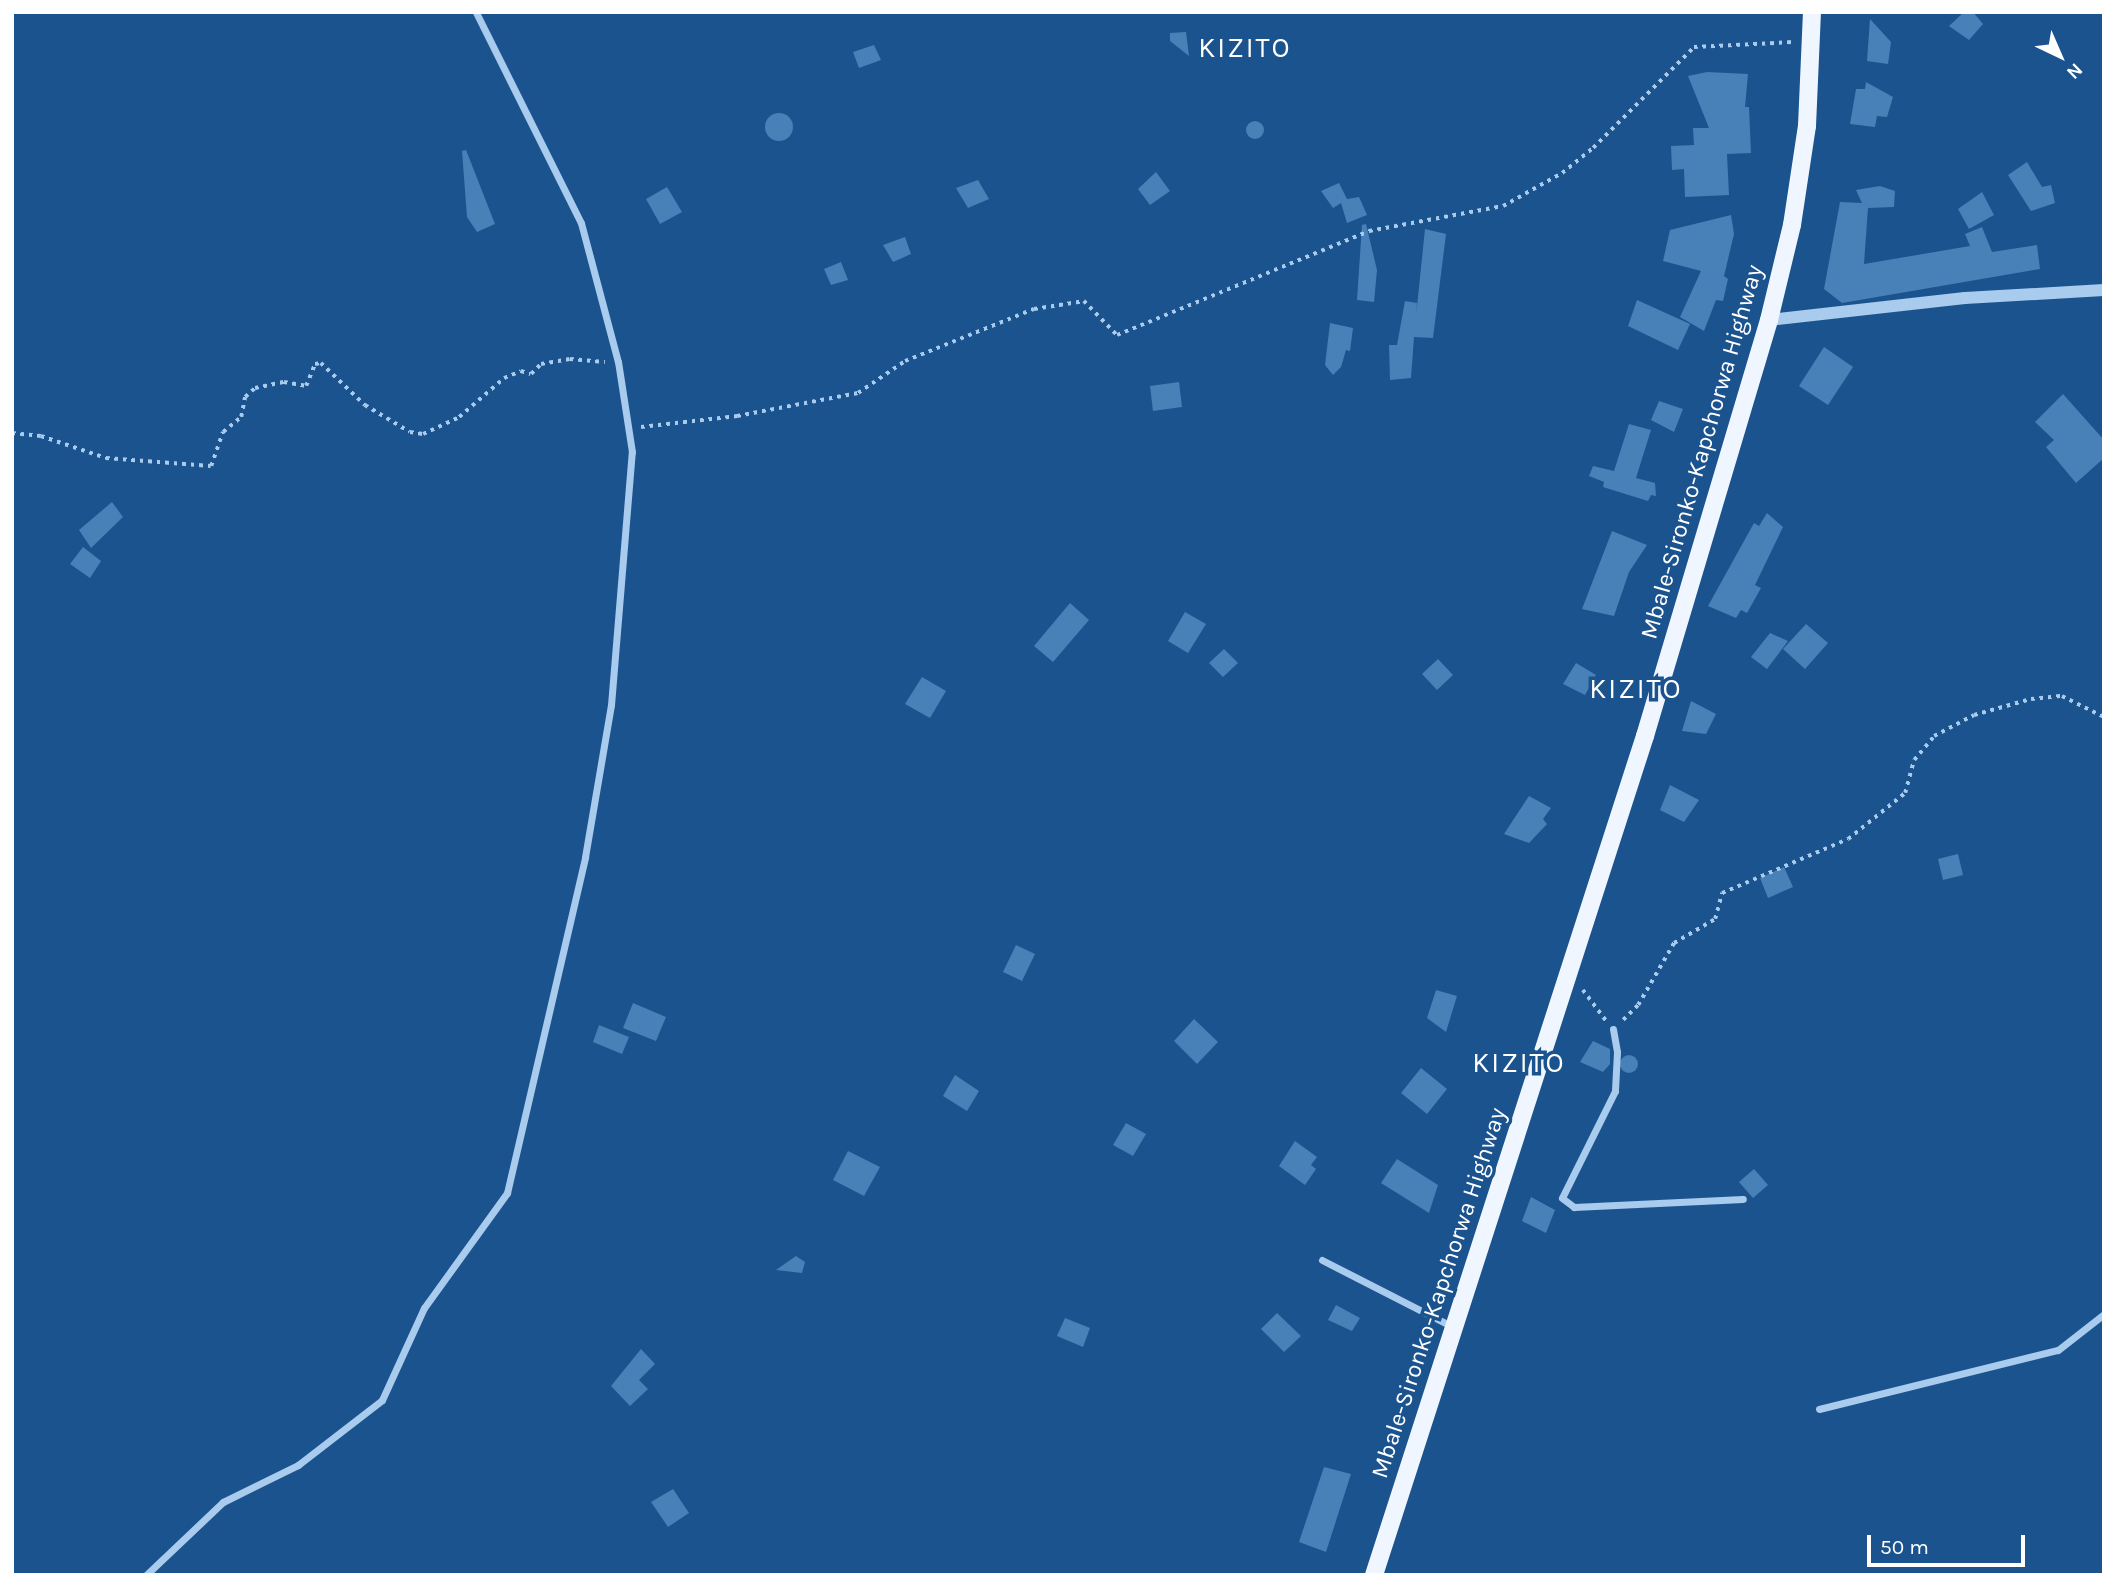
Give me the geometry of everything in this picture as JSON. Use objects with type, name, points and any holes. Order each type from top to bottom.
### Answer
[{"type":"main road","name":"Mbale-Sironko-Kapchorwa Highway","points":[[1374,1575],[1569,972],[1769,320],[1792,226],[1807,126],[1812,12]]},
{"type":"street","points":[[146,1575],[223,1502],[298,1465],[382,1400],[424,1308],[507,1193],[585,857],[611,705],[632,452],[618,362],[582,223],[476,12]]},
{"type":"street","points":[[1769,320],[1965,298],[2104,290]]},
{"type":"street","points":[[1613,1029],[1618,1052],[1615,1091],[1562,1198],[1574,1207],[1743,1199]]},
{"type":"street","points":[[1322,1260],[1454,1327]]},
{"type":"street","points":[[1819,1409],[2058,1350],[2104,1314]]},
{"type":"path","points":[[628,428],[737,416],[858,393],[905,361],[1034,309],[1084,301],[1117,335],[1369,231],[1503,206],[1562,173],[1593,148],[1694,47],[1811,41]]},
{"type":"path","points":[[12,433],[41,436],[106,458],[211,466],[223,432],[241,417],[245,397],[255,388],[284,382],[306,386],[315,364],[321,363],[365,405],[410,432],[423,434],[458,417],[504,378],[521,372],[531,374],[541,364],[570,359],[618,362]]},
{"type":"path","points":[[1569,972],[1613,1029],[1639,1005],[1674,943],[1715,919],[1722,892],[1847,839],[1905,793],[1914,760],[1934,736],[1974,715],[2052,697],[2062,696],[2092,707],[2104,717]]},
{"type":"building","points":[[1964,12],[1973,12],[1983,24],[1969,40],[1949,26]]},
{"type":"building","points":[[1870,19],[1891,42],[1888,64],[1867,61]]},
{"type":"building","points":[[1186,32],[1189,56],[1170,41],[1170,33]]},
{"type":"building","points":[[874,45],[881,60],[859,68],[853,52]]},
{"type":"building","points":[[1707,72],[1748,74],[1745,107],[1749,107],[1751,153],[1727,154],[1729,195],[1685,197],[1684,169],[1672,170],[1671,146],[1694,145],[1693,128],[1709,128],[1688,76]]},
{"type":"building","points":[[1866,82],[1893,97],[1887,117],[1877,116],[1875,127],[1850,124],[1856,89],[1865,89]]},
{"type":"building","points":[[779,113],[789,117],[793,127],[789,137],[779,141],[769,137],[765,127],[769,117]]},
{"type":"building","points":[[1251,121],[1259,121],[1264,130],[1262,137],[1251,139],[1246,134],[1246,126]]},
{"type":"building","points":[[466,150],[495,224],[477,232],[467,217],[462,151]]},
{"type":"building","points":[[2027,162],[2042,187],[2051,185],[2055,203],[2031,211],[2008,175]]},
{"type":"building","points":[[1156,172],[1170,191],[1150,205],[1138,189]]},
{"type":"building","points":[[978,180],[989,199],[968,208],[956,188]]},
{"type":"building","points":[[1339,183],[1347,199],[1359,197],[1367,215],[1347,223],[1341,203],[1333,208],[1321,191]]},
{"type":"building","points":[[1880,186],[1895,191],[1894,207],[1868,208],[1864,264],[1970,246],[1965,234],[1982,227],[1992,252],[2037,245],[2040,269],[1842,303],[1824,289],[1840,202],[1862,203],[1856,190]]},
{"type":"building","points":[[667,187],[682,212],[660,224],[646,199]]},
{"type":"building","points":[[1982,192],[1994,215],[1969,229],[1958,209]]},
{"type":"building","points":[[1731,215],[1734,234],[1724,276],[1728,279],[1723,301],[1716,300],[1704,331],[1680,317],[1701,271],[1663,261],[1670,230]]},
{"type":"building","points":[[1366,224],[1377,270],[1374,302],[1357,300],[1362,225]]},
{"type":"building","points":[[1425,229],[1446,234],[1433,338],[1414,337],[1411,378],[1390,380],[1389,345],[1397,345],[1405,301],[1417,303],[1416,316]]},
{"type":"building","points":[[905,237],[911,254],[893,262],[883,245]]},
{"type":"building","points":[[841,262],[848,280],[831,285],[824,269]]},
{"type":"building","points":[[1637,300],[1690,324],[1678,350],[1628,326]]},
{"type":"building","points":[[1330,323],[1353,328],[1350,351],[1346,350],[1341,367],[1333,375],[1325,365]]},
{"type":"building","points":[[1824,347],[1853,367],[1828,405],[1799,386]]},
{"type":"building","points":[[1179,382],[1182,407],[1153,411],[1150,386]]},
{"type":"building","points":[[2063,394],[2104,440],[2104,458],[2076,483],[2046,447],[2054,440],[2035,422]]},
{"type":"building","points":[[1659,401],[1683,409],[1674,432],[1651,420]]},
{"type":"building","points":[[1629,424],[1651,430],[1636,478],[1655,483],[1656,496],[1651,495],[1648,501],[1603,487],[1604,482],[1589,476],[1593,466],[1614,471]]},
{"type":"building","points":[[112,502],[123,517],[91,548],[79,530]]},
{"type":"building","points":[[1767,513],[1783,527],[1755,585],[1761,588],[1747,613],[1741,610],[1736,618],[1708,606],[1754,523],[1759,526]]},
{"type":"building","points":[[1612,531],[1647,545],[1629,572],[1614,616],[1582,609]]},
{"type":"building","points":[[83,547],[101,561],[90,578],[70,564]]},
{"type":"building","points":[[1070,603],[1089,620],[1053,662],[1034,646]]},
{"type":"building","points":[[1185,612],[1206,624],[1188,653],[1168,641]]},
{"type":"building","points":[[1806,624],[1828,643],[1805,669],[1783,649]]},
{"type":"building","points":[[1770,633],[1788,641],[1767,669],[1751,657]]},
{"type":"building","points":[[1224,649],[1238,663],[1223,677],[1209,663]]},
{"type":"building","points":[[1438,659],[1453,675],[1437,690],[1422,674]]},
{"type":"building","points":[[1576,663],[1596,675],[1585,695],[1563,684]]},
{"type":"building","points":[[922,677],[946,691],[930,718],[905,704]]},
{"type":"building","points":[[1691,701],[1716,714],[1706,734],[1682,731]]},
{"type":"building","points":[[1670,785],[1699,800],[1684,822],[1660,810]]},
{"type":"building","points":[[1529,796],[1551,808],[1543,819],[1547,824],[1529,843],[1504,834]]},
{"type":"building","points":[[1958,854],[1963,875],[1943,880],[1938,859]]},
{"type":"building","points":[[1784,867],[1793,887],[1768,898],[1760,878]]},
{"type":"building","points":[[1016,945],[1035,954],[1022,981],[1003,972]]},
{"type":"building","points":[[1436,990],[1457,996],[1446,1032],[1427,1018]]},
{"type":"building","points":[[633,1003],[666,1017],[656,1041],[623,1028]]},
{"type":"building","points":[[1194,1019],[1218,1042],[1197,1064],[1174,1041]]},
{"type":"building","points":[[599,1025],[629,1037],[622,1054],[593,1042]]},
{"type":"building","points":[[1593,1041],[1610,1049],[1610,1064],[1603,1072],[1580,1062]]},
{"type":"building","points":[[1629,1055],[1637,1060],[1638,1064],[1633,1072],[1629,1073],[1621,1068],[1620,1064],[1625,1056]]},
{"type":"building","points":[[1421,1068],[1447,1089],[1427,1114],[1401,1093]]},
{"type":"building","points":[[955,1075],[979,1091],[967,1111],[943,1096]]},
{"type":"building","points":[[1126,1123],[1146,1134],[1133,1156],[1113,1145]]},
{"type":"building","points":[[1295,1141],[1317,1157],[1311,1165],[1316,1169],[1305,1185],[1279,1166]]},
{"type":"building","points":[[848,1151],[880,1167],[864,1196],[833,1180]]},
{"type":"building","points":[[1397,1159],[1438,1185],[1429,1213],[1381,1183]]},
{"type":"building","points":[[1754,1169],[1768,1185],[1753,1198],[1739,1182]]},
{"type":"building","points":[[1531,1197],[1555,1210],[1546,1233],[1522,1221]]},
{"type":"building","points":[[796,1256],[805,1262],[802,1273],[776,1270]]},
{"type":"building","points":[[1336,1305],[1360,1318],[1352,1331],[1328,1320]]},
{"type":"building","points":[[1277,1313],[1301,1336],[1284,1352],[1261,1329]]},
{"type":"building","points":[[1065,1318],[1090,1328],[1083,1347],[1057,1336]]},
{"type":"building","points":[[641,1349],[655,1364],[639,1380],[648,1389],[630,1406],[611,1386]]},
{"type":"building","points":[[1324,1467],[1351,1474],[1326,1552],[1299,1542]]},
{"type":"building","points":[[673,1489],[689,1513],[668,1527],[651,1502]]},
{"type":"district","name":"KIZITO","points":[[1245,48]]},
{"type":"district","name":"KIZITO","points":[[1636,689]]},
{"type":"district","name":"KIZITO","points":[[1519,1063]]}]
